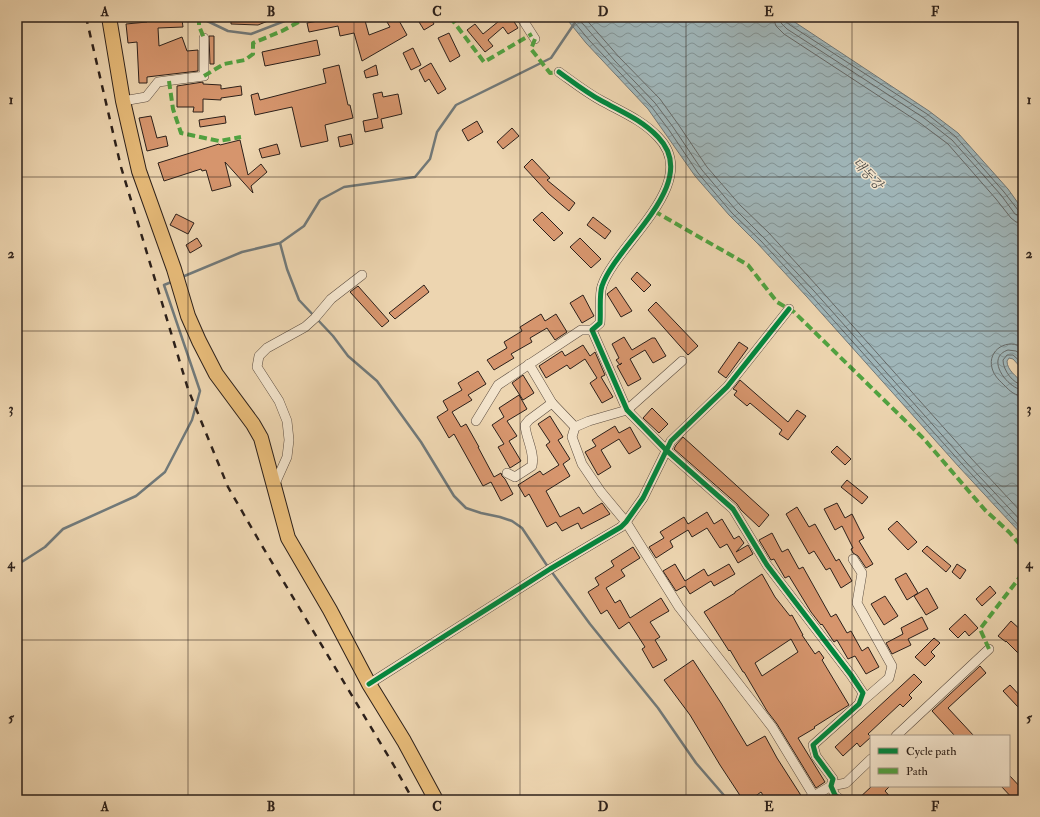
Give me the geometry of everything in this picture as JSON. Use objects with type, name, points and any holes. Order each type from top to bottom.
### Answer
[{"type":"main road","points":[[109,17],[123,101],[139,171],[174,269],[188,316],[216,374],[253,424],[261,438],[288,538],[326,603],[369,684],[404,742],[436,800]]},
{"type":"street","points":[[521,17],[535,39]]},
{"type":"street","points":[[123,101],[146,97],[158,82],[204,76],[204,38]]},
{"type":"street","points":[[476,421],[498,385],[581,330],[592,330],[600,323],[601,288],[612,266],[659,203],[670,176],[671,164],[667,150],[659,138],[646,126],[628,114],[601,101],[559,72]]},
{"type":"street","points":[[274,486],[288,457],[290,440],[287,421],[279,401],[257,367],[259,356],[267,348],[305,327],[315,318],[331,298],[362,275]]},
{"type":"street","points":[[369,684],[550,569],[621,527],[643,498],[671,441],[727,387],[789,310]]},
{"type":"street","points":[[592,330],[627,410],[666,450],[733,508],[767,565],[863,693],[860,704]]},
{"type":"street","points":[[575,427],[589,421],[627,410],[682,361]]},
{"type":"street","points":[[529,364],[552,403],[575,427]]},
{"type":"street","points":[[507,473],[515,476],[532,466],[534,459],[526,432],[526,425],[529,420],[552,403]]},
{"type":"street","points":[[575,427],[572,437],[582,464],[601,492],[626,522],[679,607],[772,727],[810,798],[831,786],[846,783],[870,761]]},
{"type":"street","points":[[841,800],[835,794],[831,786],[834,779],[816,756],[813,745],[889,678],[892,666],[857,603],[862,573],[853,559]]},
{"type":"street","points":[[897,735],[989,649]]},
{"type":"water","name":"대동강","points":[[565,17],[787,17],[929,111],[958,133],[1008,189],[1023,210],[1023,370],[1013,359],[1009,358],[1007,364],[1010,370],[1023,383],[1023,536],[959,467],[807,297],[729,215],[695,176],[648,109],[586,43]]},
{"type":"building","points":[[231,17],[278,17],[258,25],[231,24]]},
{"type":"building","points":[[334,17],[364,17],[369,35],[390,27],[387,22],[397,17],[407,35],[362,61],[354,33],[340,36],[338,26],[309,32],[307,23]]},
{"type":"building","points":[[416,17],[430,17],[434,24],[424,30]]},
{"type":"building","points":[[497,17],[511,17],[518,28],[508,34],[503,27],[488,40],[493,46],[485,52],[467,30],[475,24],[483,34],[499,21]]},
{"type":"building","points":[[158,18],[158,21],[182,20],[183,27],[158,28],[159,46],[182,37],[187,51],[198,50],[198,71],[147,77],[147,83],[139,83],[137,42],[128,43],[126,24],[147,22],[147,19]]},
{"type":"building","points":[[449,33],[460,56],[450,62],[438,38]]},
{"type":"building","points":[[209,36],[214,36],[214,64],[210,64]]},
{"type":"building","points":[[317,40],[320,55],[265,66],[262,52]]},
{"type":"building","points":[[413,48],[421,65],[411,70],[403,53]]},
{"type":"building","points":[[431,63],[446,89],[438,94],[429,79],[425,82],[419,70]]},
{"type":"building","points":[[339,65],[348,105],[350,105],[353,118],[325,125],[328,141],[301,147],[292,107],[255,115],[251,95],[258,93],[260,100],[326,83],[323,69]]},
{"type":"building","points":[[376,65],[378,75],[366,78],[364,71]]},
{"type":"building","points":[[203,82],[203,84],[221,85],[221,89],[241,86],[242,95],[221,98],[221,100],[203,99],[203,112],[193,112],[194,107],[177,107],[177,86]]},
{"type":"building","points":[[382,92],[383,97],[398,94],[402,114],[381,119],[383,128],[365,132],[363,121],[378,118],[373,94]]},
{"type":"building","points":[[151,116],[157,138],[166,136],[168,146],[147,151],[139,118]]},
{"type":"building","points":[[225,116],[226,123],[200,127],[199,120]]},
{"type":"building","points":[[477,121],[483,132],[468,141],[462,130]]},
{"type":"building","points":[[512,128],[519,136],[503,149],[497,142]]},
{"type":"building","points":[[351,134],[353,144],[340,147],[338,137]]},
{"type":"building","points":[[240,140],[248,175],[261,164],[267,172],[251,186],[253,193],[225,162],[231,186],[212,191],[206,170],[202,171],[201,169],[164,181],[158,163],[219,144]]},
{"type":"building","points":[[277,144],[280,154],[262,158],[259,149]]},
{"type":"building","points":[[532,159],[550,178],[547,180],[575,203],[569,211],[549,194],[524,167]]},
{"type":"building","points":[[542,212],[563,233],[554,241],[533,220]]},
{"type":"building","points":[[176,214],[194,223],[188,234],[170,225]]},
{"type":"building","points":[[593,217],[611,231],[605,239],[587,225]]},
{"type":"building","points":[[197,238],[202,246],[190,253],[186,245]]},
{"type":"building","points":[[580,238],[601,259],[591,268],[570,247]]},
{"type":"building","points":[[637,272],[651,285],[644,292],[631,279]]},
{"type":"building","points":[[424,285],[429,292],[395,319],[389,313]]},
{"type":"building","points":[[358,286],[389,321],[382,327],[350,292]]},
{"type":"building","points":[[616,287],[632,311],[621,317],[607,294]]},
{"type":"building","points":[[583,295],[594,316],[582,323],[570,303]]},
{"type":"building","points":[[656,302],[698,346],[688,355],[648,310]]},
{"type":"building","points":[[541,314],[545,321],[556,314],[567,332],[555,340],[547,328],[530,338],[532,342],[511,354],[514,358],[494,370],[487,360],[507,348],[504,342],[522,331],[520,327]]},
{"type":"building","points":[[624,337],[632,350],[652,338],[655,338],[666,356],[653,363],[645,350],[630,359],[641,379],[628,386],[617,366],[620,364],[616,360],[619,358],[612,344]]},
{"type":"building","points":[[739,342],[748,348],[726,378],[718,372]]},
{"type":"building","points":[[583,345],[590,356],[595,352],[605,375],[601,377],[613,397],[602,403],[590,383],[597,378],[585,359],[570,369],[567,365],[546,378],[539,366],[562,351],[565,356]]},
{"type":"building","points":[[478,371],[486,384],[468,395],[472,400],[452,412],[461,427],[466,424],[494,477],[501,473],[505,479],[513,494],[501,501],[491,482],[483,486],[454,434],[449,438],[437,417],[448,410],[443,401],[462,390],[458,383]]},
{"type":"building","points":[[523,375],[534,393],[523,400],[512,383]]},
{"type":"building","points":[[740,380],[788,422],[797,410],[806,416],[788,440],[779,434],[782,430],[750,403],[747,406],[734,395],[737,391],[733,389]]},
{"type":"building","points":[[519,395],[527,409],[507,421],[517,436],[509,441],[521,461],[510,468],[498,447],[504,444],[492,425],[504,417],[499,408]]},
{"type":"building","points":[[652,408],[668,424],[659,433],[643,418]]},
{"type":"building","points":[[550,416],[563,437],[558,440],[570,459],[563,464],[570,476],[546,491],[560,517],[579,507],[583,514],[602,503],[610,514],[581,529],[578,523],[562,531],[556,522],[547,527],[529,494],[525,497],[518,485],[540,471],[543,475],[559,465],[546,445],[550,442],[538,424]]},
{"type":"building","points":[[615,426],[619,433],[630,427],[641,447],[629,454],[619,439],[601,450],[611,467],[598,475],[585,452],[596,446],[592,440]]},
{"type":"building","points":[[683,437],[769,515],[759,527],[741,510],[737,504],[674,449]]},
{"type":"building","points":[[837,446],[851,459],[845,465],[831,452]]},
{"type":"building","points":[[847,480],[868,497],[862,504],[841,487]]},
{"type":"building","points":[[837,503],[845,518],[852,514],[864,538],[859,541],[873,564],[866,568],[858,556],[853,553],[851,549],[853,548],[842,526],[835,530],[824,509]]},
{"type":"building","points":[[797,507],[809,527],[815,524],[836,561],[839,559],[852,581],[841,588],[830,568],[826,570],[814,551],[809,554],[786,514]]},
{"type":"building","points":[[707,512],[714,524],[722,519],[734,539],[739,536],[744,543],[736,552],[748,545],[753,554],[738,563],[727,544],[720,548],[707,528],[692,537],[688,530],[670,541],[673,547],[656,558],[649,547],[664,538],[660,532],[684,517],[688,524]]},
{"type":"building","points":[[897,521],[917,542],[908,550],[888,529]]},
{"type":"building","points":[[772,533],[782,552],[788,549],[799,569],[803,567],[831,617],[836,614],[847,633],[851,631],[862,651],[868,647],[879,667],[866,674],[855,656],[848,659],[837,640],[834,642],[822,624],[821,625],[811,612],[789,576],[785,578],[774,559],[771,560],[759,540]]},
{"type":"building","points":[[927,546],[951,566],[946,572],[922,551]]},
{"type":"building","points":[[633,547],[640,558],[621,570],[625,576],[606,588],[615,603],[620,600],[630,618],[661,598],[669,611],[650,622],[660,637],[655,640],[667,660],[653,668],[642,649],[645,647],[629,622],[619,629],[607,610],[601,614],[588,592],[599,585],[595,578],[614,566],[611,561]]},
{"type":"building","points":[[675,564],[685,581],[704,569],[708,576],[729,564],[735,574],[714,586],[711,581],[690,594],[685,586],[676,591],[663,571]]},
{"type":"building","points":[[957,564],[966,570],[960,579],[952,572]]},
{"type":"building","points":[[906,573],[918,593],[907,600],[895,579]]},
{"type":"building","points":[[762,574],[775,597],[790,616],[792,615],[802,635],[815,654],[819,651],[824,658],[822,660],[849,705],[798,738],[825,782],[816,788],[730,650],[729,651],[704,612]],"holes":[[[791,639],[798,652],[762,676],[755,663]]]},
{"type":"building","points":[[990,586],[996,593],[982,606],[976,599]]},
{"type":"building","points":[[927,588],[938,608],[926,615],[914,596]]},
{"type":"building","points":[[885,596],[898,616],[884,625],[871,604]]},
{"type":"building","points":[[965,614],[978,628],[969,636],[965,631],[958,638],[949,629]]},
{"type":"building","points":[[922,617],[928,629],[908,639],[911,645],[892,654],[886,643],[903,634],[901,628]]},
{"type":"building","points":[[1011,621],[1023,632],[1023,658],[1006,641],[998,636]]},
{"type":"building","points":[[934,638],[940,643],[931,652],[935,656],[925,666],[915,657]]},
{"type":"building","points":[[693,660],[747,746],[765,736],[802,797],[799,800],[766,800],[761,792],[750,800],[743,800],[690,715],[664,680]]},
{"type":"building","points":[[980,666],[986,673],[948,708],[973,735],[954,735],[932,711]]},
{"type":"building","points":[[914,674],[922,682],[909,695],[912,698],[903,707],[900,704],[868,734],[870,738],[860,747],[857,743],[843,756],[835,747]]},
{"type":"building","points":[[1010,685],[1023,699],[1023,702],[1018,707],[1003,691]]},
{"type":"building","points":[[1010,776],[1023,790],[1023,800],[1014,800],[1002,787],[1010,787]]},
{"type":"building","points":[[871,787],[889,787],[885,791],[893,800],[857,800]]},
{"type":"waterway","points":[[203,19],[228,31],[251,34],[295,17]]},
{"type":"waterway","points":[[182,277],[242,252],[280,243],[304,226],[320,200],[344,187],[415,177],[430,159],[437,132],[456,105],[551,58],[574,24]]},
{"type":"waterway","points":[[280,243],[287,269],[299,300],[333,336],[348,356],[377,381],[421,442],[454,496],[466,508],[512,521],[522,528],[548,567]]},
{"type":"waterway","points":[[17,565],[45,547],[63,529],[136,496],[165,472],[192,420],[200,391],[164,285],[174,281]]},
{"type":"waterway","points":[[551,571],[590,624],[658,708],[696,763],[728,800]]},
{"type":"railway","points":[[86,17],[121,167],[188,389],[228,487],[413,800]]},
{"type":"marked path","points":[[199,17],[199,26],[204,38]]},
{"type":"marked path","points":[[204,76],[224,64],[245,60],[253,54],[253,43],[282,31],[308,17]]},
{"type":"marked path","points":[[450,17],[484,62],[532,34]]},
{"type":"marked path","points":[[535,39],[531,49],[550,73],[559,72]]},
{"type":"marked path","points":[[169,81],[173,109],[181,133],[219,141],[241,137]]},
{"type":"marked path","points":[[654,211],[748,265],[777,302],[794,312],[924,439],[985,510],[1009,532],[1023,548]]},
{"type":"marked path","points":[[989,649],[980,629],[1023,573]]},
{"type":"cycle path","points":[[559,72],[602,101],[632,117],[652,131],[658,137],[669,155],[670,174],[664,193],[638,233],[610,269],[601,290],[600,323],[592,330],[627,410],[666,450],[733,509],[767,565],[863,693],[859,704],[813,745],[816,756],[833,779],[831,786],[835,795],[841,800]]},
{"type":"cycle path","points":[[369,684],[550,569],[621,527],[643,498],[671,441],[727,387],[789,309]]}]
